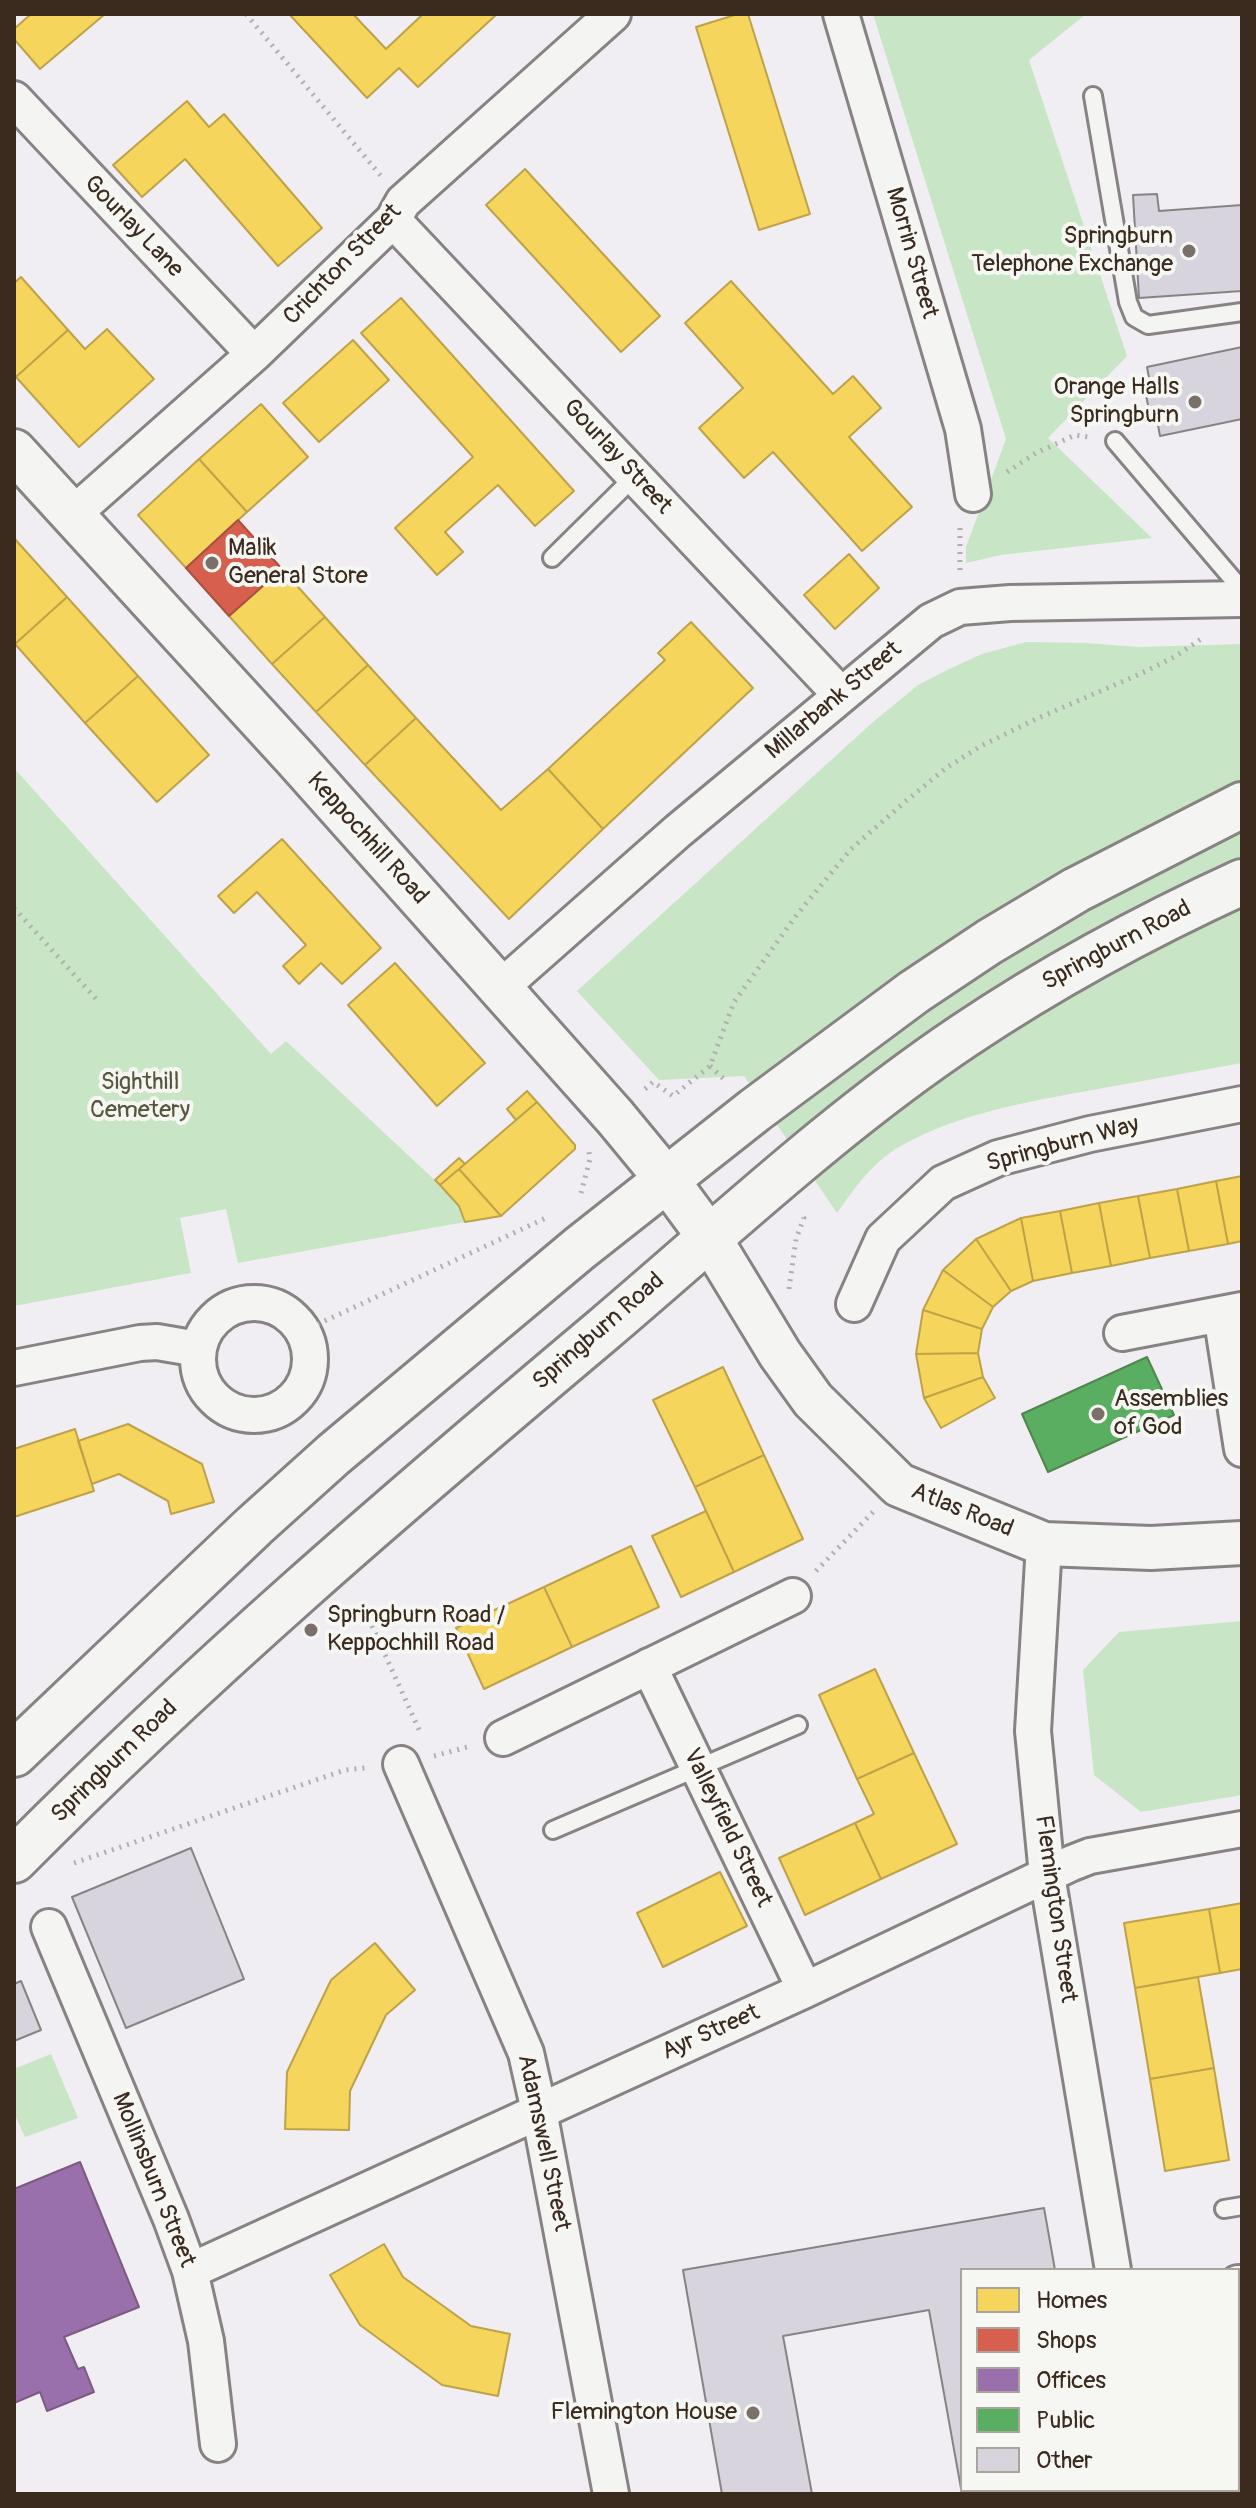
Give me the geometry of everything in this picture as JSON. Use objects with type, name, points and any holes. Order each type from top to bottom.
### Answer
[{"type":"main road","points":[[14,1754],[334,1454],[580,1248],[840,1046],[989,942],[1076,890],[1242,805]]},
{"type":"main road","name":"Springburn Road","points":[[14,1860],[159,1719],[364,1534],[837,1130],[962,1037],[1025,996],[1101,952],[1242,882]]},
{"type":"street","name":"Crichton Street","points":[[72,515],[254,354],[398,211],[613,14]]},
{"type":"street","name":"Morrin Street","points":[[841,14],[963,429],[973,494]]},
{"type":"street","name":"Gourlay Lane","points":[[14,99],[254,354]]},
{"type":"street","name":"Gourlay Street","points":[[398,211],[635,476],[841,695]]},
{"type":"street","name":"Keppochhill Road","points":[[14,451],[295,758],[615,1117],[709,1237]]},
{"type":"street","name":"Millarbank Street","points":[[500,988],[678,831],[931,621],[960,607],[1010,603],[1242,599]]},
{"type":"street","name":"Springburn Way","points":[[854,1304],[883,1239],[943,1183],[998,1158],[1090,1134],[1242,1104]]},
{"type":"street","name":"Atlas Road","points":[[709,1237],[780,1354],[813,1400],[899,1485],[1044,1544],[1151,1548],[1242,1543]]},
{"type":"street","points":[[241,1304],[273,1306],[290,1316],[303,1331],[310,1350],[310,1370],[303,1388],[290,1403],[273,1413],[253,1416],[234,1413],[217,1403],[204,1388],[198,1369],[198,1349],[203,1333],[225,1310],[241,1304]]},
{"type":"street","points":[[1122,1333],[1231,1312],[1242,1449]]},
{"type":"street","points":[[14,1368],[140,1343],[157,1342],[198,1349]]},
{"type":"street","name":"Flemington Street","points":[[1044,1544],[1033,1731],[1047,1875],[1113,2268]]},
{"type":"street","points":[[503,1738],[793,1596]]},
{"type":"street","name":"Valleyfield Street","points":[[649,1666],[805,1990]]},
{"type":"street","name":"Adamswell Street","points":[[401,1764],[526,2053],[611,2494]]},
{"type":"street","name":"Ayr Street","points":[[190,2271],[1090,1856],[1242,1829]]},
{"type":"street","name":"Mollinsburn Street","points":[[49,1927],[190,2271],[206,2341],[218,2444]]},
{"type":"lane","points":[[1093,96],[1128,302],[1134,317],[1148,325],[1242,312]]},
{"type":"lane","points":[[1115,441],[1242,590]]},
{"type":"lane","points":[[552,558],[635,476]]},
{"type":"lane","points":[[553,1830],[798,1725]]},
{"type":"lane","points":[[1224,2209],[1242,2206]]},
{"type":"path","points":[[246,14],[398,211]]},
{"type":"path","points":[[960,607],[960,527],[973,494],[1036,453],[1075,435],[1115,441]]},
{"type":"path","points":[[576,1199],[583,1190],[590,1159],[587,1141],[653,1082],[673,1096],[710,1066],[734,1002],[795,917],[851,849],[936,776],[981,746],[1164,662],[1213,631]]},
{"type":"path","points":[[14,908],[96,999]]},
{"type":"path","points":[[303,1331],[558,1212]]},
{"type":"path","points":[[793,1596],[899,1485]]},
{"type":"path","points":[[362,1604],[422,1735],[401,1764]]},
{"type":"path","points":[[73,1863],[345,1770],[401,1764],[503,1738]]},
{"type":"green space","points":[[873,14],[1086,14],[1029,60],[1127,356],[1048,438],[1152,538],[1001,555],[966,563],[966,547],[1006,439]]},
{"type":"green space","points":[[1026,642],[1139,647],[1242,644],[1242,1063],[1021,1104],[946,1125],[899,1147],[880,1161],[837,1213],[744,1076],[659,1080],[577,991],[873,722],[918,685],[982,654]]},
{"type":"green space","name":"Sighthill Cemetery","points":[[14,768],[271,1054],[286,1041],[440,1185],[459,1206],[465,1222],[238,1263],[226,1209],[180,1218],[191,1273],[14,1306]]},
{"type":"green space","points":[[1242,1621],[1242,1795],[1141,1812],[1094,1775],[1083,1670],[1119,1632]]},
{"type":"green space","points":[[51,2054],[78,2118],[25,2137],[14,2113],[14,2069]]},
{"type":"green space","points":[[1240,2360],[1242,2494],[1207,2494],[1240,2492]]},
{"type":"building: Homes","points":[[31,14],[105,14],[40,69],[14,39],[14,29]]},
{"type":"building: Homes","points":[[289,14],[353,14],[386,49],[423,14],[497,14],[418,87],[399,68],[367,98]]},
{"type":"building: Homes","points":[[738,14],[748,14],[810,214],[759,230],[696,27]]},
{"type":"building: Homes","points":[[187,101],[209,127],[224,114],[322,228],[278,266],[185,159],[142,197],[113,165]]},
{"type":"building: Homes","points":[[525,169],[660,316],[621,352],[486,205]]},
{"type":"building: Homes","points":[[21,277],[68,330],[16,377],[14,283]]},
{"type":"building: Homes","points":[[731,281],[833,394],[853,376],[881,408],[849,437],[912,507],[862,551],[773,452],[744,478],[699,428],[743,388],[685,323]]},
{"type":"building: Homes","points":[[401,298],[574,491],[535,526],[498,485],[445,532],[463,552],[437,575],[395,528],[473,457],[361,333]]},
{"type":"building: Homes","points":[[107,329],[154,379],[79,447],[16,377],[68,330],[85,349]]},
{"type":"building: Homes","points":[[353,340],[389,380],[319,442],[283,403]]},
{"type":"building: Homes","points":[[261,404],[308,457],[247,512],[199,459]]},
{"type":"building: Homes","points":[[199,459],[247,512],[186,568],[138,515]]},
{"type":"building: Homes","points":[[14,538],[67,597],[15,644],[14,644]]},
{"type":"building: Homes","points":[[849,554],[879,588],[835,629],[804,595]]},
{"type":"building: Homes","points":[[282,569],[325,617],[272,664],[229,616]]},
{"type":"building: Homes","points":[[67,597],[138,676],[85,723],[15,644]]},
{"type":"building: Homes","points":[[325,617],[368,665],[316,712],[272,664]]},
{"type":"building: Homes","points":[[691,622],[753,688],[603,829],[548,769],[665,660],[658,653]]},
{"type":"building: Homes","points":[[368,665],[416,718],[365,765],[316,712]]},
{"type":"building: Homes","points":[[138,676],[209,755],[157,802],[85,723]]},
{"type":"building: Homes","points":[[416,718],[501,810],[548,769],[603,829],[509,919],[365,765]]},
{"type":"building: Homes","points":[[282,839],[381,948],[342,984],[321,963],[299,984],[283,966],[306,945],[257,892],[234,913],[218,896]]},
{"type":"building: Homes","points":[[395,963],[485,1063],[437,1106],[348,1005]]},
{"type":"building: Homes","points":[[527,1091],[537,1102],[516,1120],[507,1109]]},
{"type":"building: Homes","points":[[537,1102],[575,1145],[575,1149],[501,1216],[459,1169]]},
{"type":"building: Homes","points":[[459,1158],[465,1164],[440,1185],[435,1180]]},
{"type":"building: Homes","points":[[459,1169],[501,1216],[465,1222],[459,1206],[440,1185]]},
{"type":"building: Homes","points":[[1242,1176],[1242,1241],[1228,1244],[1216,1181]]},
{"type":"building: Homes","points":[[1216,1181],[1228,1244],[1189,1251],[1177,1189]]},
{"type":"building: Homes","points":[[1177,1189],[1189,1251],[1150,1258],[1138,1196]]},
{"type":"building: Homes","points":[[1138,1196],[1150,1258],[1111,1266],[1099,1203]]},
{"type":"building: Homes","points":[[1099,1203],[1111,1266],[1072,1273],[1060,1211]]},
{"type":"building: Homes","points":[[1060,1211],[1072,1273],[1033,1281],[1021,1218]]},
{"type":"building: Homes","points":[[1021,1218],[1033,1281],[1011,1291],[976,1239]]},
{"type":"building: Homes","points":[[976,1239],[1011,1291],[993,1307],[943,1270]]},
{"type":"building: Homes","points":[[943,1270],[993,1307],[982,1329],[923,1310]]},
{"type":"building: Homes","points":[[923,1310],[982,1329],[978,1353],[916,1354]]},
{"type":"building: Homes","points":[[978,1353],[983,1377],[924,1398],[916,1354]]},
{"type":"building: Homes","points":[[723,1367],[764,1455],[695,1487],[653,1400]]},
{"type":"building: Homes","points":[[983,1377],[995,1398],[941,1428],[924,1398]]},
{"type":"building: Homes","points":[[128,1424],[202,1464],[214,1502],[171,1514],[168,1501],[119,1474],[92,1484],[78,1441]]},
{"type":"building: Homes","points":[[75,1429],[94,1491],[14,1517],[14,1449]]},
{"type":"building: Homes","points":[[764,1455],[803,1539],[734,1572],[695,1487]]},
{"type":"building: Homes","points":[[706,1511],[734,1572],[681,1597],[652,1536]]},
{"type":"building: Homes","points":[[631,1546],[659,1607],[572,1647],[544,1587]]},
{"type":"building: Homes","points":[[544,1587],[572,1647],[484,1689],[456,1628]]},
{"type":"building: Homes","points":[[875,1669],[914,1753],[857,1779],[819,1695]]},
{"type":"building: Homes","points":[[914,1753],[957,1844],[881,1879],[855,1823],[874,1814],[857,1779]]},
{"type":"building: Homes","points":[[855,1823],[881,1879],[805,1915],[779,1858]]},
{"type":"building: Homes","points":[[720,1872],[747,1926],[663,1967],[637,1913]]},
{"type":"building: Homes","points":[[1242,1903],[1242,1969],[1220,1973],[1209,1909]]},
{"type":"building: Homes","points":[[1209,1909],[1220,1973],[1135,1988],[1124,1923]]},
{"type":"building: Homes","points":[[375,1943],[415,1990],[386,2015],[350,2091],[349,2130],[285,2129],[287,2072],[331,1980]]},
{"type":"building: Homes","points":[[1198,1977],[1214,2068],[1150,2079],[1135,1988]]},
{"type":"building: Homes","points":[[1214,2068],[1229,2160],[1165,2171],[1150,2079]]},
{"type":"building: Homes","points":[[384,2244],[403,2277],[471,2326],[510,2334],[498,2396],[442,2385],[360,2325],[330,2275]]},
{"type":"building: Shops","points":[[238,520],[282,569],[229,616],[186,568]]},
{"type":"building: Offices","points":[[80,2162],[139,2307],[64,2337],[78,2369],[84,2367],[94,2392],[47,2411],[40,2392],[14,2403],[14,2189]]},
{"type":"building: Public","name":"Assemblies of God","points":[[1147,1357],[1174,1415],[1048,1472],[1022,1414]]},
{"type":"building: Other","name":"Springburn Telephone Exchange","points":[[1157,194],[1159,211],[1242,205],[1242,291],[1139,298],[1133,195]]},
{"type":"building: Other","name":"Orange Halls Springburn","points":[[1242,347],[1242,419],[1160,436],[1156,414],[1150,415],[1145,390],[1151,389],[1147,367]]},
{"type":"building: Other","points":[[191,1848],[244,1979],[126,2028],[72,1897]]},
{"type":"building: Other","points":[[21,1981],[41,2030],[14,2041],[14,1984]]},
{"type":"building: Other","name":"Flemington House","points":[[1044,2208],[1055,2268],[960,2268],[960,2483],[929,2310],[783,2336],[812,2494],[722,2494],[683,2270]]},
{"type":"building: Other","name":"Flemington House","points":[[962,2492],[1093,2492],[1093,2494]]},
{"type":"place","name":"Springburn Telephone Exchange","points":[[1189,251]]},
{"type":"place","name":"Orange Halls Springburn","points":[[1195,402]]},
{"type":"place","name":"Malik General Store","points":[[212,563]]},
{"type":"place","name":"Assemblies of God","points":[[1098,1414]]},
{"type":"place","name":"Springburn Road / Keppochhill Road","points":[[311,1630]]},
{"type":"place","name":"Flemington House","points":[[753,2413]]}]
